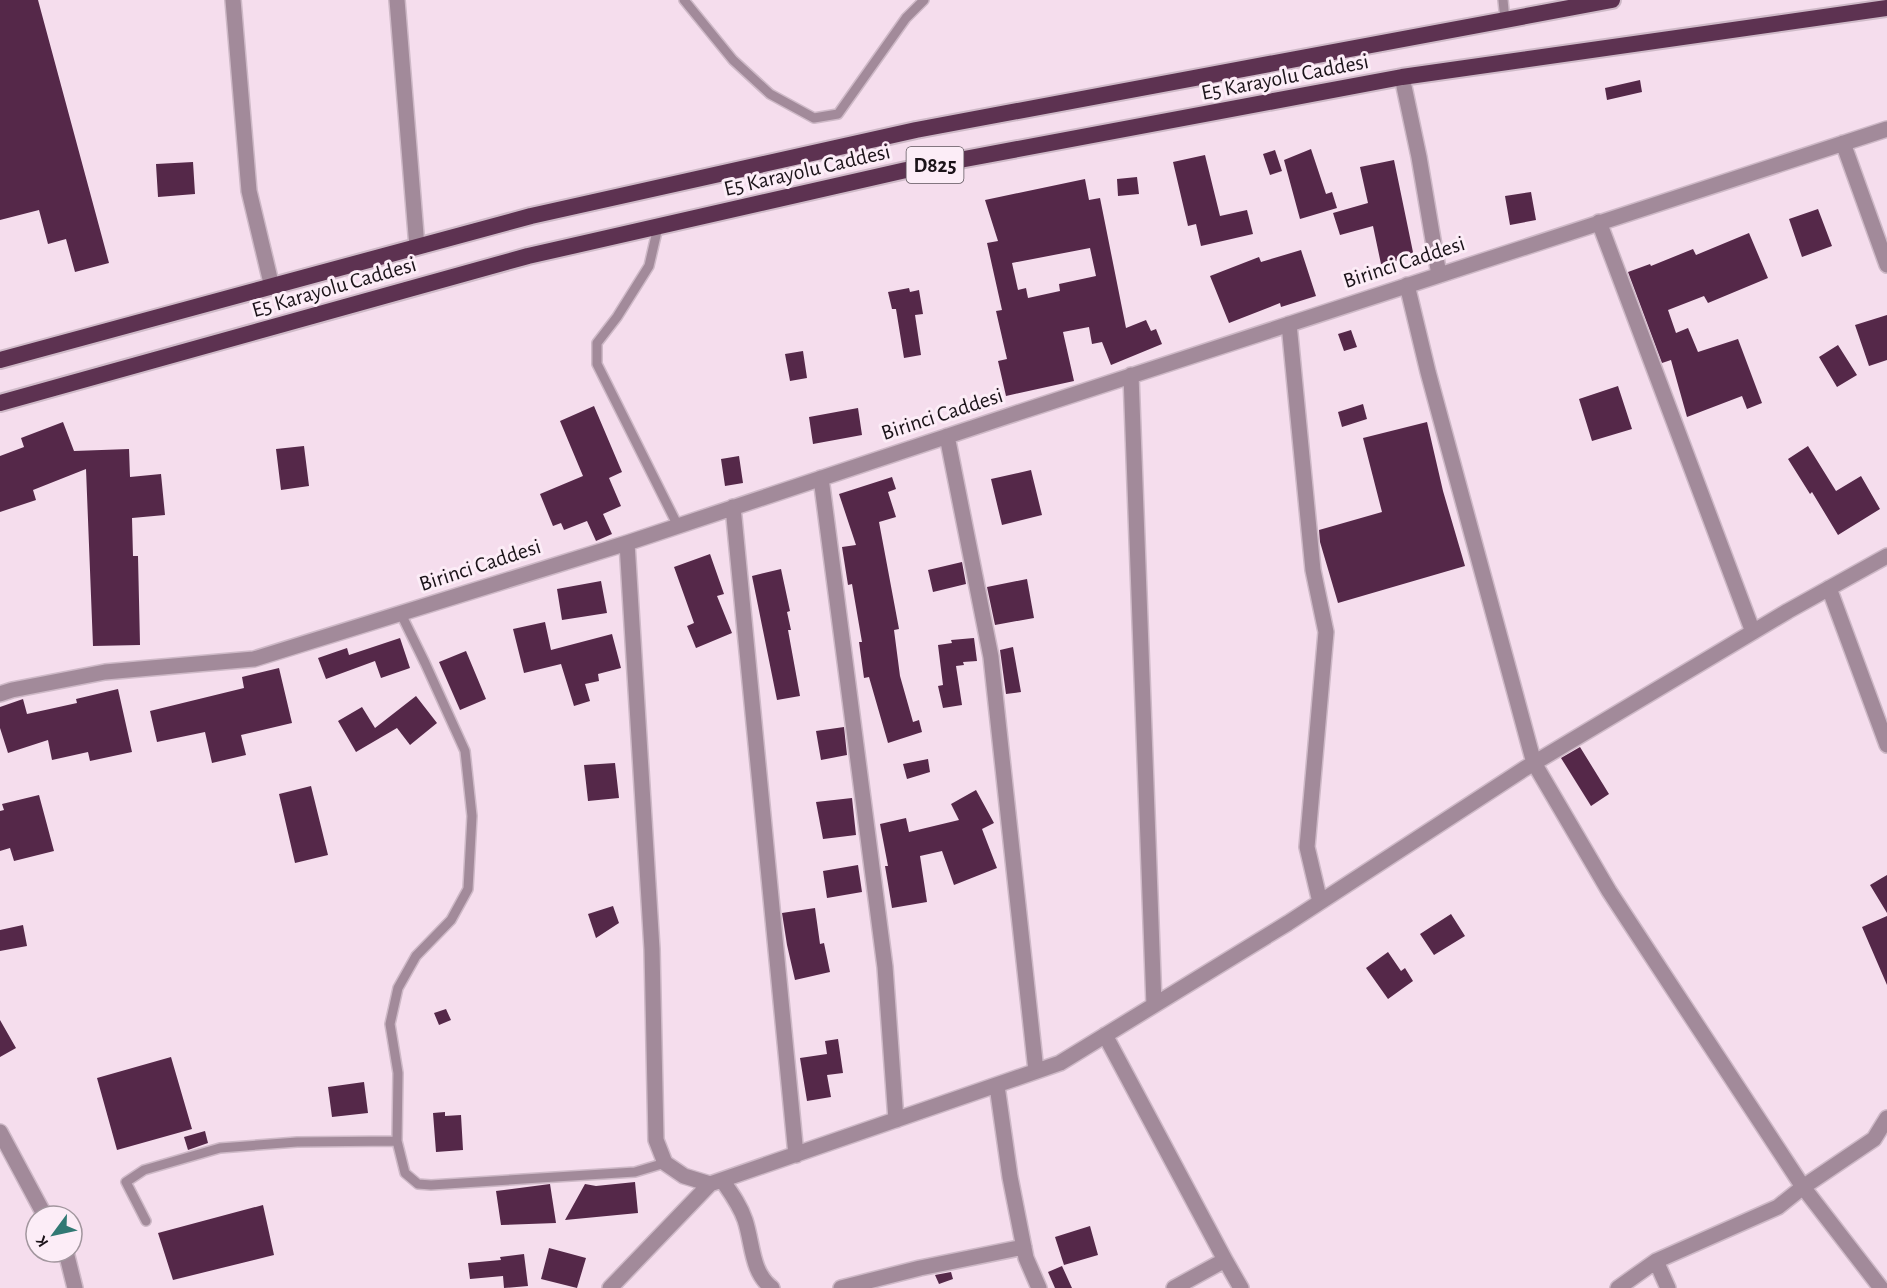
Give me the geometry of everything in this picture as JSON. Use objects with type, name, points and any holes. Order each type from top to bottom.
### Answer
[{"type":"highway","name":"E5 Karayolu Caddesi","points":[[0,360],[531,216],[916,130],[1612,0]]},
{"type":"highway","name":"E5 Karayolu Caddesi","points":[[0,403],[528,256],[906,170],[1402,78],[1887,8]]},
{"type":"street","points":[[233,0],[249,191],[272,287]]},
{"type":"street","points":[[397,0],[417,247]]},
{"type":"street","points":[[1402,78],[1419,157],[1439,274]]},
{"type":"street","name":"Birinci Caddesi","points":[[0,694],[105,672],[254,659],[627,543],[1131,375],[1887,129]]},
{"type":"street","points":[[1843,143],[1887,265]]},
{"type":"street","points":[[1599,222],[1754,632]]},
{"type":"street","points":[[1407,285],[1428,372],[1534,763],[1609,891],[1803,1187],[1881,1288]]},
{"type":"street","points":[[1289,324],[1313,570],[1326,632],[1307,847],[1320,902]]},
{"type":"street","points":[[1131,375],[1154,1005]]},
{"type":"street","points":[[947,436],[991,657],[1036,1071]]},
{"type":"street","points":[[821,478],[885,967],[896,1120]]},
{"type":"street","points":[[733,507],[796,1155]]},
{"type":"street","points":[[627,543],[652,949],[656,1140],[665,1163],[684,1176],[716,1182],[738,1203],[758,1271],[772,1288]]},
{"type":"street","points":[[610,1288],[716,1182],[1060,1063],[1320,902],[1534,763],[1887,556]]},
{"type":"street","points":[[1829,588],[1887,745]]},
{"type":"street","points":[[1105,1035],[1241,1288]]},
{"type":"street","points":[[997,1086],[1010,1177],[1026,1258],[1039,1288]]},
{"type":"street","points":[[1618,1288],[1656,1261],[1778,1207],[1803,1187],[1874,1139],[1887,1118]]},
{"type":"street","points":[[0,1132],[39,1204]]},
{"type":"street","points":[[841,1288],[920,1268],[1024,1247]]},
{"type":"street","points":[[1174,1288],[1225,1260]]},
{"type":"street","points":[[1656,1261],[1668,1288]]},
{"type":"street","points":[[69,1264],[75,1288]]},
{"type":"lane","points":[[684,0],[740,67],[770,94],[814,118],[838,114],[906,18],[924,0]]},
{"type":"lane","points":[[1503,0],[1506,20]]},
{"type":"lane","points":[[658,227],[649,266],[617,317],[597,343],[597,364],[678,526]]},
{"type":"lane","points":[[401,614],[465,752],[472,816],[468,889],[451,920],[416,956],[398,988],[390,1024],[398,1073],[397,1141],[405,1173],[418,1184],[431,1185],[635,1172],[665,1163]]},
{"type":"lane","points":[[146,1221],[126,1182],[144,1170],[220,1148],[297,1142],[397,1141]]},
{"type":"building","points":[[0,0],[38,0],[109,263],[75,272],[66,239],[48,244],[39,210],[0,220]]},
{"type":"building","points":[[1640,80],[1642,92],[1607,100],[1605,88]]},
{"type":"building","points":[[1311,149],[1326,194],[1332,192],[1337,208],[1300,219],[1284,160]]},
{"type":"building","points":[[1275,150],[1282,171],[1270,175],[1263,154]]},
{"type":"building","points":[[1205,155],[1220,216],[1247,210],[1253,234],[1201,246],[1196,224],[1188,226],[1173,162]]},
{"type":"building","points":[[1394,160],[1414,257],[1381,264],[1373,226],[1340,235],[1333,213],[1368,203],[1360,167]]},
{"type":"building","points":[[193,162],[195,194],[158,197],[156,164]]},
{"type":"building","points":[[1137,177],[1139,194],[1118,196],[1117,179]]},
{"type":"building","points":[[1085,179],[1089,200],[1100,198],[1126,328],[1146,320],[1151,331],[1156,329],[1162,344],[1111,365],[1102,342],[1092,344],[1089,327],[1063,332],[1074,381],[1006,396],[998,361],[1007,359],[996,311],[1002,310],[987,243],[998,241],[985,200]],"holes":[[[1090,248],[1096,276],[1059,284],[1060,291],[1028,298],[1026,288],[1018,290],[1012,263]]]},
{"type":"building","points":[[1531,192],[1536,220],[1510,225],[1505,196]]},
{"type":"building","points":[[1818,209],[1832,246],[1802,257],[1789,219]]},
{"type":"building","points":[[1749,233],[1768,278],[1708,303],[1704,296],[1668,310],[1676,333],[1688,328],[1698,352],[1738,339],[1762,403],[1747,409],[1742,396],[1687,417],[1671,360],[1662,363],[1628,272],[1650,264],[1651,266],[1693,249],[1696,255]]},
{"type":"building","points":[[1301,250],[1316,296],[1281,307],[1280,303],[1229,323],[1210,276],[1259,257],[1261,262]]},
{"type":"building","points":[[909,288],[910,292],[919,290],[923,314],[915,315],[921,355],[904,358],[896,309],[892,309],[888,292]]},
{"type":"building","points":[[1887,315],[1887,360],[1869,366],[1855,325]]},
{"type":"building","points":[[1351,330],[1357,347],[1344,351],[1338,334]]},
{"type":"building","points":[[1838,345],[1857,375],[1837,387],[1819,357]]},
{"type":"building","points":[[803,351],[807,378],[790,381],[785,354]]},
{"type":"building","points":[[1618,386],[1632,429],[1592,441],[1579,399]]},
{"type":"building","points":[[1363,404],[1367,419],[1342,427],[1338,412]]},
{"type":"building","points":[[594,406],[622,472],[609,478],[621,506],[603,514],[612,534],[596,541],[587,521],[564,530],[561,523],[553,526],[540,494],[583,476],[560,421]]},
{"type":"building","points":[[858,408],[862,435],[813,444],[809,417]]},
{"type":"building","points":[[63,422],[74,451],[129,449],[130,477],[161,474],[165,515],[132,518],[133,556],[138,556],[140,645],[93,646],[86,469],[33,490],[36,500],[0,512],[0,456],[24,447],[21,438]]},
{"type":"building","points":[[1427,422],[1443,491],[1465,566],[1338,603],[1320,542],[1319,530],[1382,512],[1363,438]]},
{"type":"building","points":[[304,446],[309,486],[281,490],[276,449]]},
{"type":"building","points":[[1808,446],[1836,491],[1861,476],[1880,509],[1838,535],[1812,492],[1810,494],[1788,459]]},
{"type":"building","points":[[739,456],[743,483],[725,486],[721,459]]},
{"type":"building","points":[[1031,470],[1042,515],[1002,525],[991,479]]},
{"type":"building","points":[[892,477],[896,489],[888,492],[896,517],[879,522],[899,629],[894,630],[900,676],[913,722],[919,720],[922,732],[888,743],[869,677],[864,678],[859,642],[862,642],[852,584],[848,585],[842,547],[856,545],[839,494]]},
{"type":"building","points":[[710,554],[724,594],[717,596],[732,633],[696,648],[687,626],[694,623],[674,567]]},
{"type":"building","points":[[962,562],[966,584],[933,592],[928,570]]},
{"type":"building","points":[[781,569],[790,611],[787,612],[791,630],[788,630],[800,696],[777,700],[752,576]]},
{"type":"building","points":[[1027,579],[1034,618],[995,625],[987,587]]},
{"type":"building","points":[[601,581],[607,613],[562,620],[557,589]]},
{"type":"building","points":[[545,622],[551,650],[612,634],[621,668],[598,674],[599,681],[585,684],[590,701],[574,706],[561,664],[524,673],[513,629]]},
{"type":"building","points":[[400,638],[410,668],[381,678],[375,661],[326,679],[318,658],[347,648],[349,655]]},
{"type":"building","points":[[974,638],[977,661],[963,662],[964,665],[956,666],[962,705],[943,708],[938,686],[943,685],[938,645],[952,643],[951,640]]},
{"type":"building","points":[[1013,647],[1021,692],[1006,694],[1000,650]]},
{"type":"building","points":[[466,651],[486,699],[460,710],[439,662]]},
{"type":"building","points":[[279,668],[292,723],[241,735],[246,755],[212,763],[205,732],[157,742],[150,711],[244,688],[242,677]]},
{"type":"building","points":[[118,689],[132,752],[90,761],[88,752],[52,760],[48,740],[8,753],[0,728],[0,707],[23,699],[27,714],[77,703],[76,699]]},
{"type":"building","points":[[416,696],[437,723],[410,745],[397,728],[356,752],[338,721],[362,707],[375,728]]},
{"type":"building","points":[[844,727],[847,755],[821,760],[816,731]]},
{"type":"building","points":[[1580,747],[1609,794],[1591,806],[1561,758]]},
{"type":"building","points":[[928,759],[930,772],[907,779],[903,764]]},
{"type":"building","points":[[615,763],[619,798],[588,801],[584,765]]},
{"type":"building","points":[[311,786],[328,855],[295,863],[279,794]]},
{"type":"building","points":[[976,790],[994,823],[982,829],[997,868],[954,885],[942,851],[920,856],[927,902],[892,908],[885,866],[888,866],[880,824],[906,818],[909,832],[959,820],[951,804]]},
{"type":"building","points":[[39,795],[54,851],[14,861],[10,848],[0,851],[0,811],[4,810],[2,804]]},
{"type":"building","points":[[852,798],[856,835],[823,839],[816,802]]},
{"type":"building","points":[[858,865],[862,892],[827,898],[823,871]]},
{"type":"building","points":[[1887,875],[1887,913],[1870,885]]},
{"type":"building","points":[[613,906],[619,923],[596,938],[588,914]]},
{"type":"building","points":[[815,908],[820,944],[824,943],[830,972],[795,980],[782,913]]},
{"type":"building","points":[[1451,914],[1465,936],[1434,955],[1420,934]]},
{"type":"building","points":[[1887,916],[1887,985],[1862,927]]},
{"type":"building","points":[[23,925],[27,946],[0,951],[0,930]]},
{"type":"building","points":[[1388,952],[1401,971],[1405,968],[1413,981],[1388,999],[1366,968]]},
{"type":"building","points":[[446,1009],[451,1020],[439,1025],[434,1013]]},
{"type":"building","points":[[0,1020],[16,1048],[0,1057]]},
{"type":"building","points":[[838,1039],[843,1073],[827,1075],[831,1097],[807,1101],[800,1058],[827,1054],[825,1041]]},
{"type":"building","points":[[171,1057],[192,1129],[117,1150],[97,1078]]},
{"type":"building","points":[[364,1082],[368,1113],[332,1117],[328,1087]]},
{"type":"building","points":[[445,1112],[445,1116],[461,1115],[463,1150],[436,1152],[433,1113]]},
{"type":"building","points":[[205,1131],[208,1143],[188,1150],[184,1137]]},
{"type":"building","points":[[635,1182],[638,1213],[565,1220],[585,1184],[596,1186]]},
{"type":"building","points":[[550,1184],[556,1223],[501,1225],[496,1191]]},
{"type":"building","points":[[263,1205],[274,1255],[173,1280],[158,1233]]},
{"type":"building","points":[[1090,1226],[1098,1255],[1064,1265],[1055,1237]]},
{"type":"building","points":[[549,1248],[586,1258],[577,1288],[541,1279]]},
{"type":"building","points":[[524,1254],[528,1286],[504,1288],[503,1276],[470,1279],[468,1263],[501,1260],[500,1257]]},
{"type":"building","points":[[1062,1266],[1072,1288],[1055,1288],[1048,1272]]},
{"type":"building","points":[[951,1272],[953,1279],[939,1284],[935,1275]]}]
